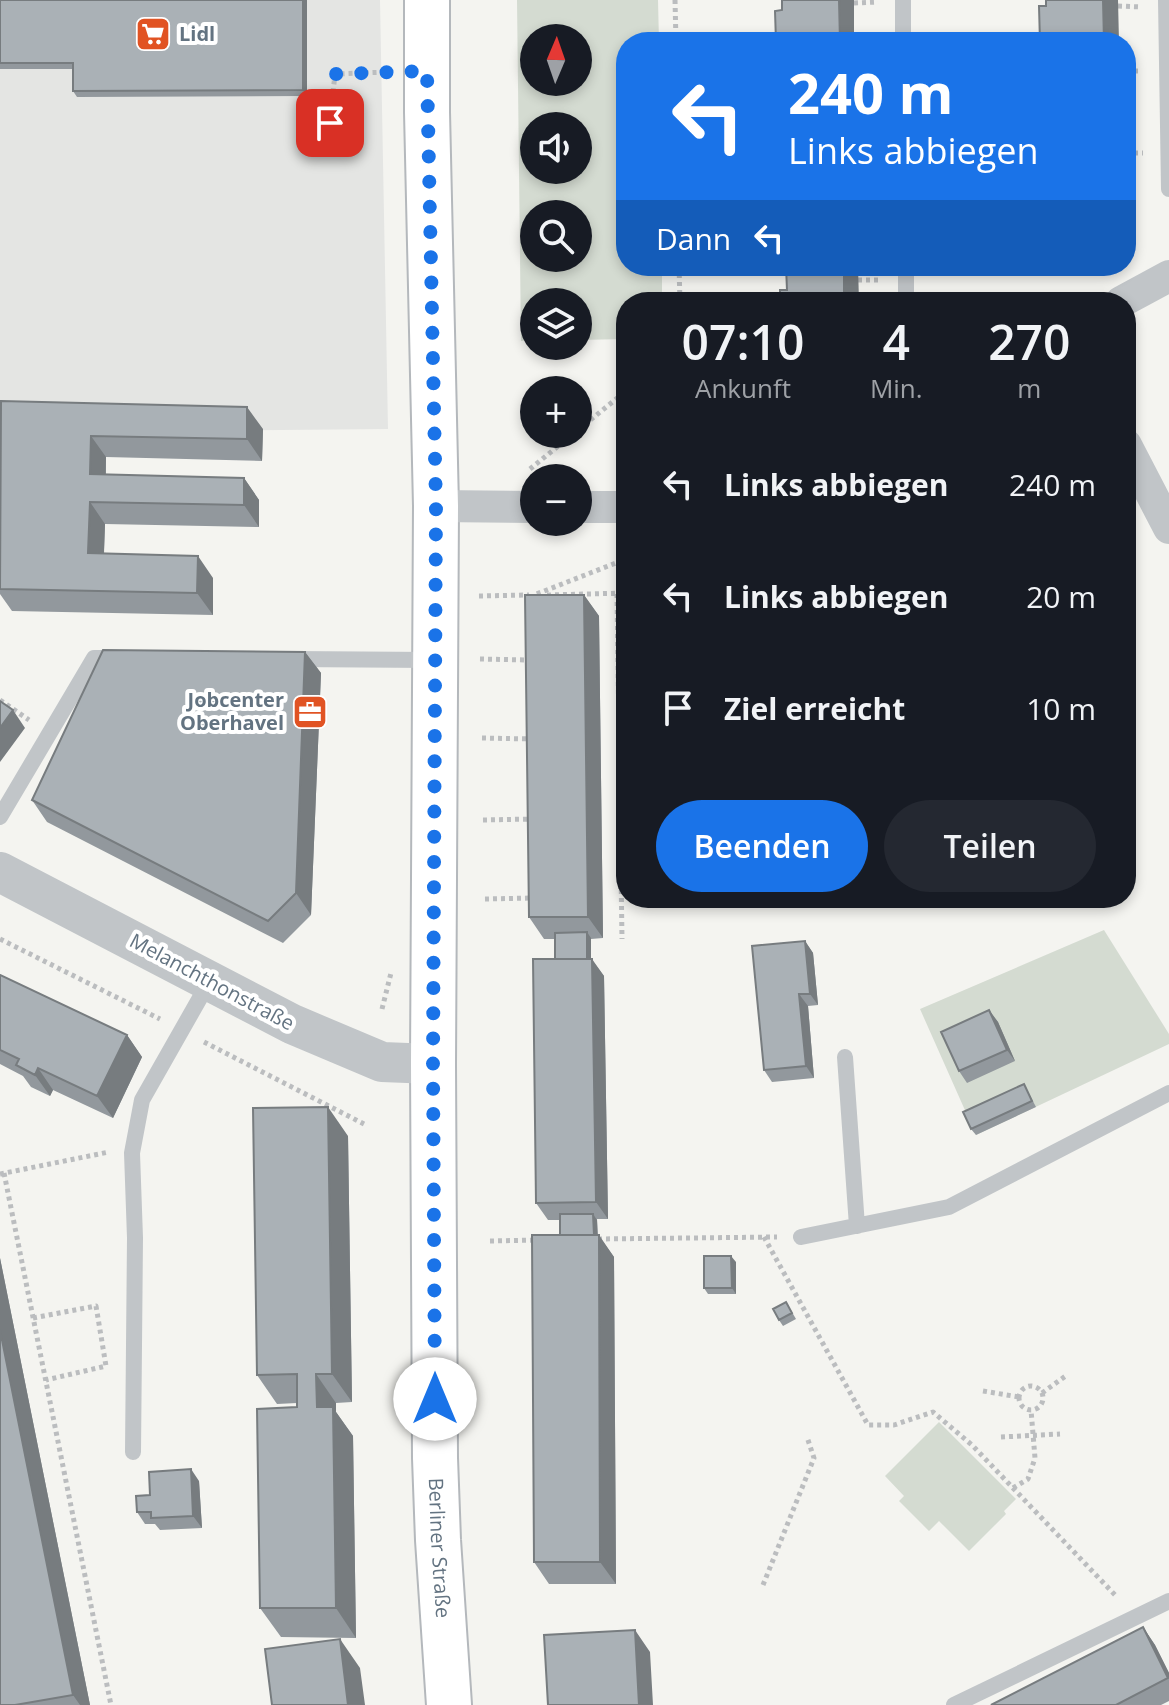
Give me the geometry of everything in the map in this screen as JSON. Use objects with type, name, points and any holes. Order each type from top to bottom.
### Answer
[{"type":"main road","name":"Berliner Straße","points":[[427,0],[437,660],[433,1064],[435,1458],[449,1705]]},
{"type":"street","points":[[1136,294],[1169,276]]},
{"type":"street","points":[[1136,464],[1169,528]]},
{"type":"street","points":[[436,506],[520,507]]},
{"type":"street","points":[[592,507],[616,507]]},
{"type":"street","name":"Melanchthonstraße","points":[[0,872],[292,1024],[382,1062],[433,1064]]},
{"type":"lane","points":[[903,0],[903,32]]},
{"type":"lane","points":[[1166,0],[1169,189]]},
{"type":"lane","points":[[0,817],[94,658],[141,658]]},
{"type":"lane","points":[[282,659],[437,660]]},
{"type":"lane","points":[[133,1452],[135,1238],[132,1153],[142,1100],[210,980]]},
{"type":"lane","points":[[845,1057],[857,1226]]},
{"type":"lane","points":[[801,1237],[949,1207],[1169,1093]]},
{"type":"lane","points":[[954,1705],[1169,1601]]},
{"type":"path","points":[[675,0],[676,32]]},
{"type":"path","points":[[327,148],[335,74],[427,71]]},
{"type":"path","points":[[592,419],[616,399]]},
{"type":"path","points":[[536,464],[556,448]]},
{"type":"path","points":[[534,595],[616,563]]},
{"type":"path","points":[[479,596],[616,594]]},
{"type":"path","points":[[534,595],[535,608]]},
{"type":"path","points":[[480,659],[535,660]]},
{"type":"path","points":[[482,738],[542,739]]},
{"type":"path","points":[[483,820],[543,819]]},
{"type":"path","points":[[485,899],[544,897]]},
{"type":"path","points":[[622,908],[622,939]]},
{"type":"path","points":[[111,1705],[2,1174],[112,1152],[132,1153]]},
{"type":"path","points":[[764,1237],[868,1425],[894,1425],[933,1412],[972,1445],[1137,1618]]},
{"type":"path","points":[[598,1239],[801,1237]]},
{"type":"path","points":[[490,1241],[549,1240]]},
{"type":"path","points":[[33,1318],[96,1306],[106,1366],[46,1380]]},
{"type":"path","points":[[1042,1393],[1030,1386],[1022,1390],[1019,1397],[1023,1408],[1031,1410],[1041,1405],[1042,1393],[1067,1375]]},
{"type":"path","points":[[983,1391],[1019,1397]]},
{"type":"path","points":[[1013,1488],[1028,1479],[1035,1458],[1031,1410]]},
{"type":"path","points":[[1001,1437],[1060,1434]]},
{"type":"path","points":[[763,1585],[814,1458],[807,1437]]},
{"type":"shaded area","points":[[0,0],[380,0],[388,429],[186,431],[0,423]]},
{"type":"shaded area","points":[[517,0],[658,0],[659,32],[616,32],[616,276],[662,276],[662,292],[616,292],[616,339],[592,340],[592,288],[520,288],[520,272],[592,272],[592,200],[520,200],[520,256]]},
{"type":"shaded area","points":[[1104,930],[1169,1034],[1169,1044],[976,1135],[920,1009]]},
{"type":"shaded area","points":[[939,1422],[1016,1499],[1004,1511],[1006,1514],[969,1551],[939,1521],[929,1531],[899,1501],[904,1496],[885,1476]]},
{"type":"building","name":"Lidl","points":[[0,0],[303,0],[303,90],[73,91],[73,63],[0,63]]},
{"type":"building","points":[[782,0],[839,0],[840,32],[776,32],[775,11],[782,10]]},
{"type":"building","points":[[1046,0],[1103,0],[1104,32],[1040,32],[1039,6],[1046,6]]},
{"type":"building","points":[[786,276],[844,276],[844,292],[780,292],[787,290]]},
{"type":"building","points":[[1,401],[247,407],[247,439],[91,436],[90,474],[244,478],[244,505],[90,502],[88,553],[198,556],[197,593],[0,589]]},
{"type":"building","points":[[525,595],[584,595],[588,917],[529,917]]},
{"type":"building","points":[[103,650],[305,652],[296,893],[268,921],[32,800]]},
{"type":"building","points":[[0,701],[13,710],[0,728]]},
{"type":"building","points":[[587,932],[587,959],[555,959],[555,933]]},
{"type":"building","points":[[805,941],[810,994],[799,994],[806,1066],[764,1070],[752,946]]},
{"type":"building","points":[[533,959],[592,959],[596,1202],[536,1203]]},
{"type":"building","points":[[0,975],[127,1035],[97,1096],[38,1068],[35,1075],[16,1065],[19,1059],[0,1050]]},
{"type":"building","points":[[989,1010],[1007,1050],[959,1071],[941,1032]]},
{"type":"building","points":[[1024,1084],[1032,1101],[971,1129],[963,1112]]},
{"type":"building","points":[[328,1107],[332,1374],[316,1374],[317,1407],[333,1407],[336,1608],[260,1608],[257,1409],[297,1407],[297,1374],[257,1375],[253,1108]]},
{"type":"building","points":[[560,1214],[593,1214],[594,1235],[560,1235]]},
{"type":"building","points":[[532,1235],[599,1235],[600,1562],[534,1562]]},
{"type":"building","points":[[704,1256],[731,1256],[732,1288],[704,1288]]},
{"type":"building","points":[[786,1302],[792,1313],[779,1320],[773,1309]]},
{"type":"building","points":[[0,1330],[73,1695],[15,1705],[0,1705]]},
{"type":"building","points":[[191,1469],[193,1516],[151,1518],[151,1512],[137,1512],[136,1496],[150,1495],[149,1472]]},
{"type":"building","points":[[1143,1627],[1168,1678],[1116,1705],[991,1705]]},
{"type":"building","points":[[635,1630],[639,1705],[548,1705],[544,1635]]},
{"type":"building","points":[[340,1639],[348,1705],[272,1705],[265,1649]]},
{"type":"place","name":"Lidl","points":[[153,34]]},
{"type":"place","name":"Jobcenter Oberhavel","points":[[310,712]]},
{"type":"route","points":[[330,123],[335,74],[427,71],[437,660],[433,1064],[435,1399]]}]
